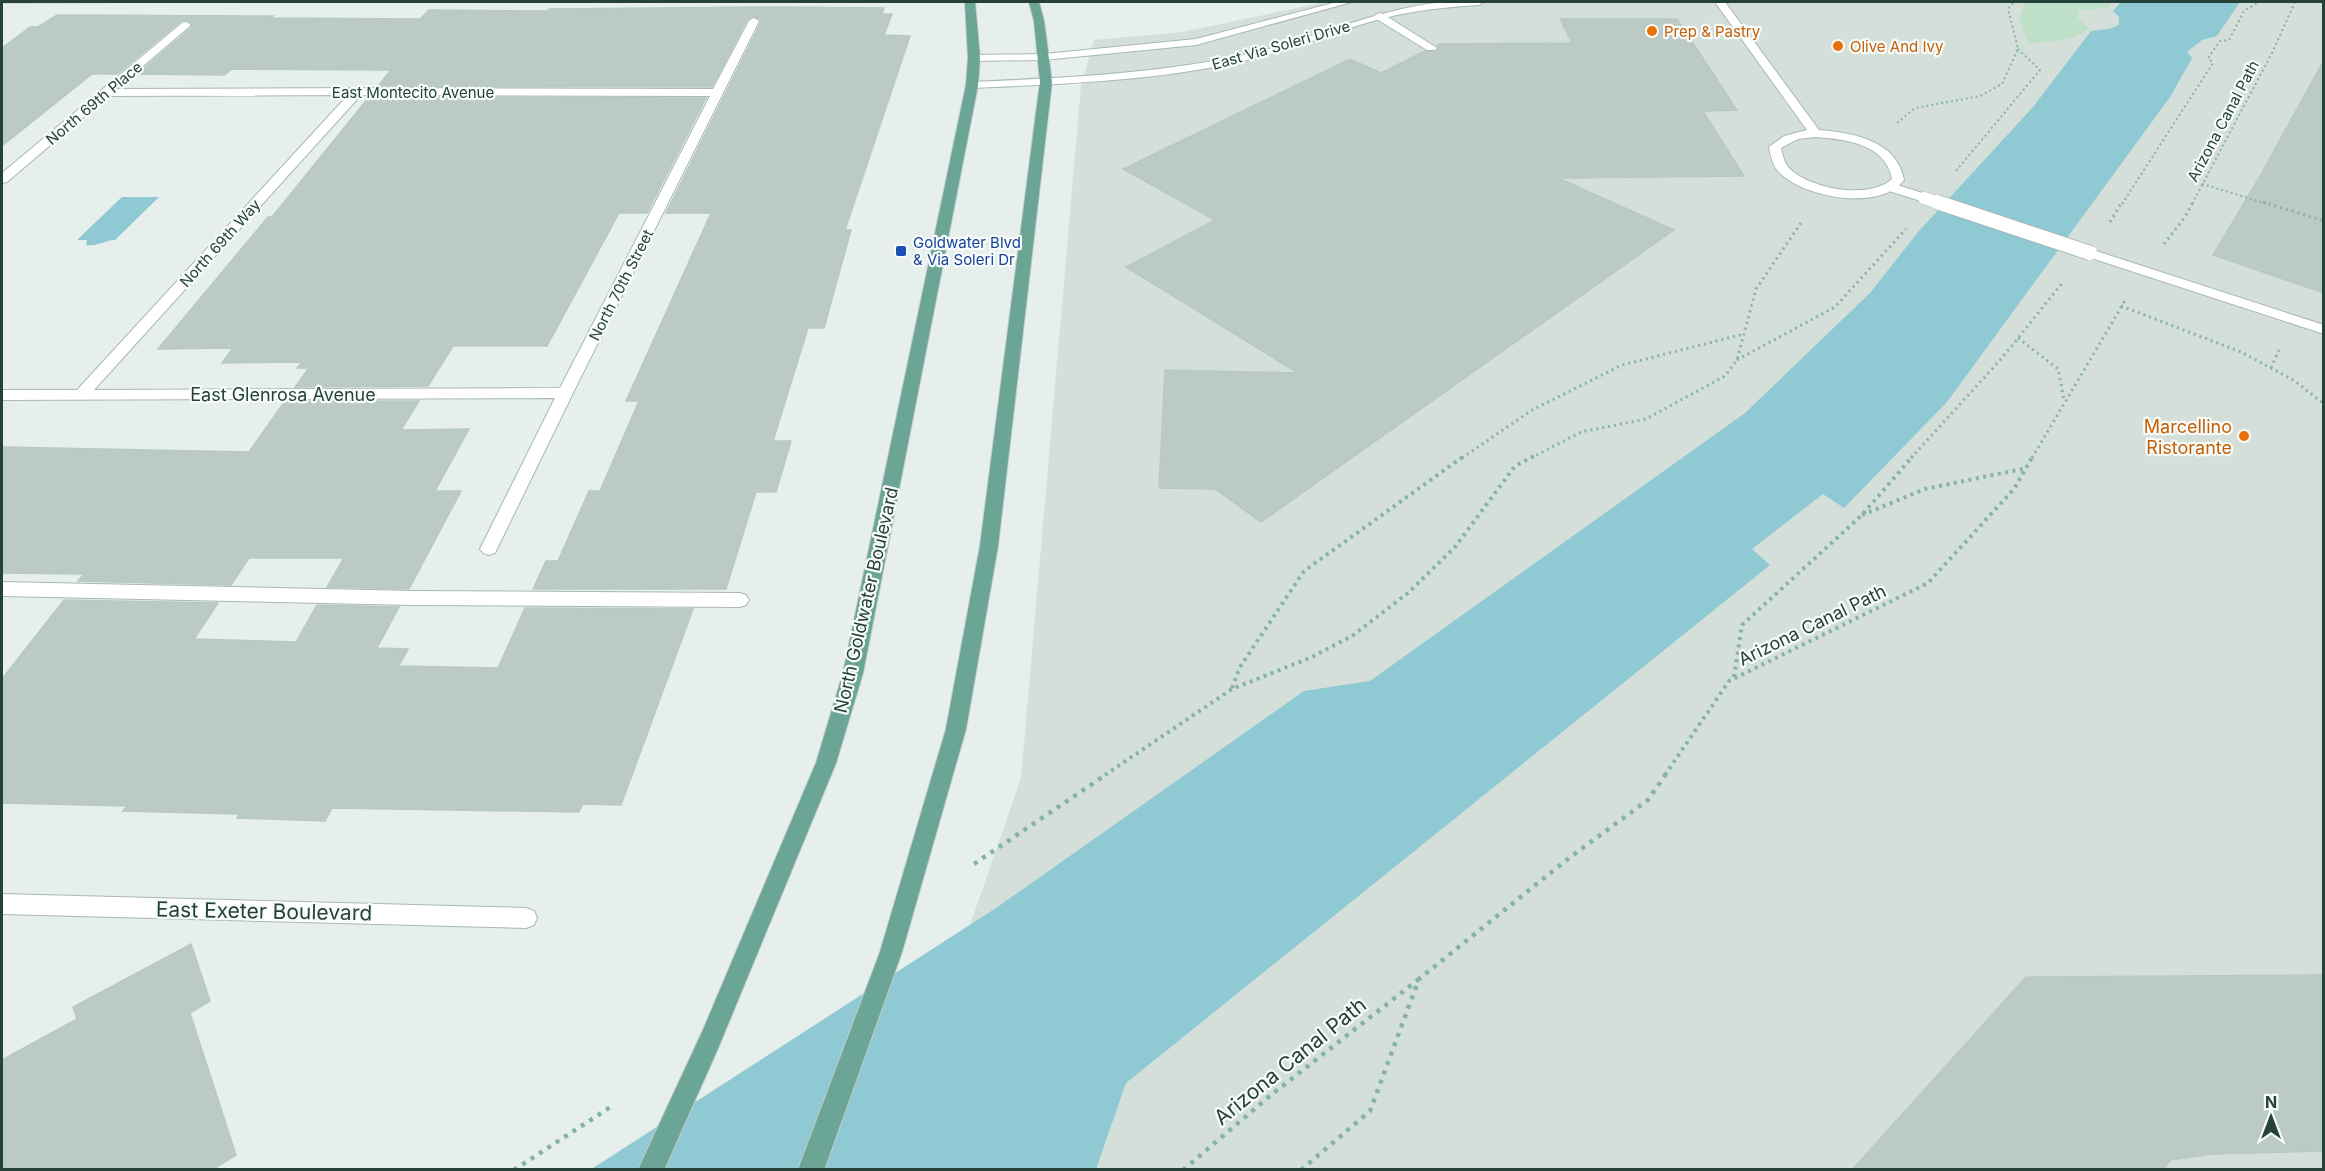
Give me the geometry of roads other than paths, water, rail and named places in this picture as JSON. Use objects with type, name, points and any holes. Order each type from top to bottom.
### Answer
[{"type":"main road","name":"North Goldwater Boulevard","points":[[651,1170],[711,1038],[826,763],[853,674],[972,85],[974,58],[970,2]]},
{"type":"main road","points":[[812,1170],[891,952],[956,729],[971,652],[989,546],[1046,81],[1034,2]]},
{"type":"street","name":"East Via Soleri Drive","points":[[974,58],[1044,57],[1196,42],[1347,2]]},
{"type":"street","name":"East Via Soleri Drive","points":[[972,85],[1191,69],[1277,49],[1379,16],[1417,8],[1479,2]]},
{"type":"street","points":[[1720,2],[1815,133]]},
{"type":"street","points":[[1379,16],[1431,48]]},
{"type":"street","name":"North 70th Street","points":[[489,549],[565,393],[754,21]]},
{"type":"street","name":"North 69th Place","points":[[2,179],[186,26]]},
{"type":"street","name":"East Montecito Avenue","points":[[107,93],[358,91],[718,93]]},
{"type":"street","name":"North 69th Way","points":[[81,395],[358,91]]},
{"type":"street","points":[[1815,133],[1831,134],[1867,144],[1882,152],[1893,161],[1899,171],[1898,180],[1891,187],[1865,194],[1847,194],[1808,185],[1791,177],[1779,167],[1774,157],[1775,147],[1790,138],[1815,133]]},
{"type":"street","points":[[1891,187],[2324,330]]},
{"type":"street","name":"East Glenrosa Avenue","points":[[2,395],[565,393]]},
{"type":"street","points":[[2,589],[413,598],[740,600]]},
{"type":"street","name":"East Exeter Boulevard","points":[[2,904],[526,918]]},
{"type":"water","points":[[2121,2],[2240,2],[2217,36],[2202,40],[2187,52],[2192,58],[2170,97],[1947,402],[1844,508],[1823,494],[1752,549],[1770,565],[1126,1083],[1096,1169],[590,1170],[996,908],[1304,691],[1370,681],[1745,413],[1870,293],[1919,231],[2033,107],[2091,31],[2109,29],[2119,25],[2119,17],[2113,11]]},
{"type":"water","points":[[122,197],[159,197],[115,240],[86,245],[87,240],[77,240]]},
{"type":"place","name":"Prep & Pastry","points":[[1652,31]]},
{"type":"place","name":"Olive And Ivy","points":[[1838,46]]},
{"type":"place","name":"Goldwater Blvd & Via Soleri Dr","points":[[901,251]]},
{"type":"place","name":"Marcellino Ristorante","points":[[2244,436]]}]
